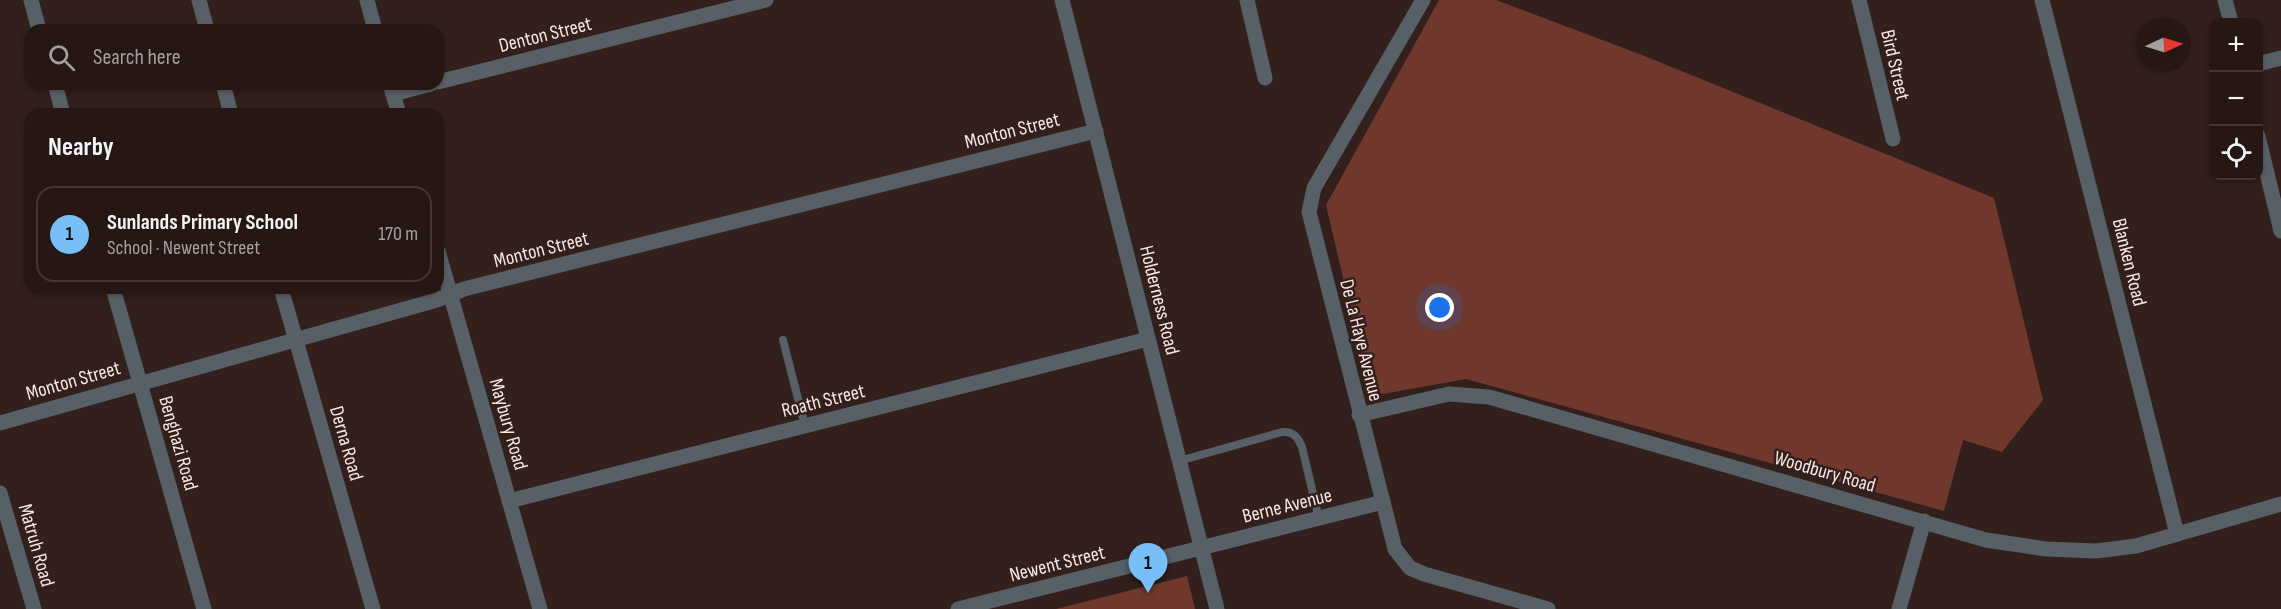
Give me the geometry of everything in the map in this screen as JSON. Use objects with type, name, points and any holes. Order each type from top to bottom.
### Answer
[{"type":"street","points":[[31,0],[37,24]]},
{"type":"street","points":[[199,0],[205,24]]},
{"type":"street","points":[[367,0],[373,24]]},
{"type":"street","name":"Denton Street","points":[[444,80],[766,0]]},
{"type":"street","name":"Holderness Road","points":[[1062,0],[1217,609]]},
{"type":"street","points":[[1246,0],[1265,78]]},
{"type":"street","name":"De La Haye Avenue","points":[[1423,0],[1314,188],[1309,212],[1395,549],[1410,568],[1443,581],[1548,609]]},
{"type":"street","name":"Bird Street","points":[[1859,0],[1893,139]]},
{"type":"street","name":"Blanken Road","points":[[2042,0],[2177,534]]},
{"type":"street","points":[[2225,0],[2230,18]]},
{"type":"street","points":[[2263,63],[2281,58]]},
{"type":"street","points":[[57,90],[61,108]]},
{"type":"street","points":[[225,90],[229,108]]},
{"type":"street","points":[[392,90],[397,108]]},
{"type":"street","name":"Monton Street","points":[[0,423],[296,340],[464,289],[1096,131]]},
{"type":"street","points":[[2263,153],[2281,231]]},
{"type":"street","name":"Maybury Road","points":[[444,273],[540,609]]},
{"type":"street","name":"Benghazi Road","points":[[115,294],[204,609]]},
{"type":"street","name":"Derna Road","points":[[283,294],[373,609]]},
{"type":"street","name":"Roath Street","points":[[509,501],[1148,339]]},
{"type":"street","name":"Woodbury Road","points":[[1359,414],[1449,394],[1482,396],[1986,540],[2046,549],[2096,551],[2136,546],[2281,504]]},
{"type":"street","name":"Matruh Road","points":[[0,493],[34,609]]},
{"type":"street","name":"Berne Avenue","points":[[1202,548],[1383,502]]},
{"type":"street","points":[[1899,609],[1924,521]]},
{"type":"street","name":"Newent Street","points":[[958,609],[1202,548]]},
{"type":"lane","points":[[783,340],[806,426]]},
{"type":"lane","points":[[1179,461],[1282,432],[1293,434],[1302,447],[1319,519]]},
{"type":"shaded area","points":[[1439,0],[1496,0],[1642,55],[1994,198],[2043,400],[2002,452],[1963,440],[1944,511],[1466,379],[1383,394],[1368,385],[1326,205]]},
{"type":"shaded area","points":[[1187,576],[1195,609],[1056,609]]},
{"type":"place","name":"Sunlands Primary School","points":[[1148,593]]}]
